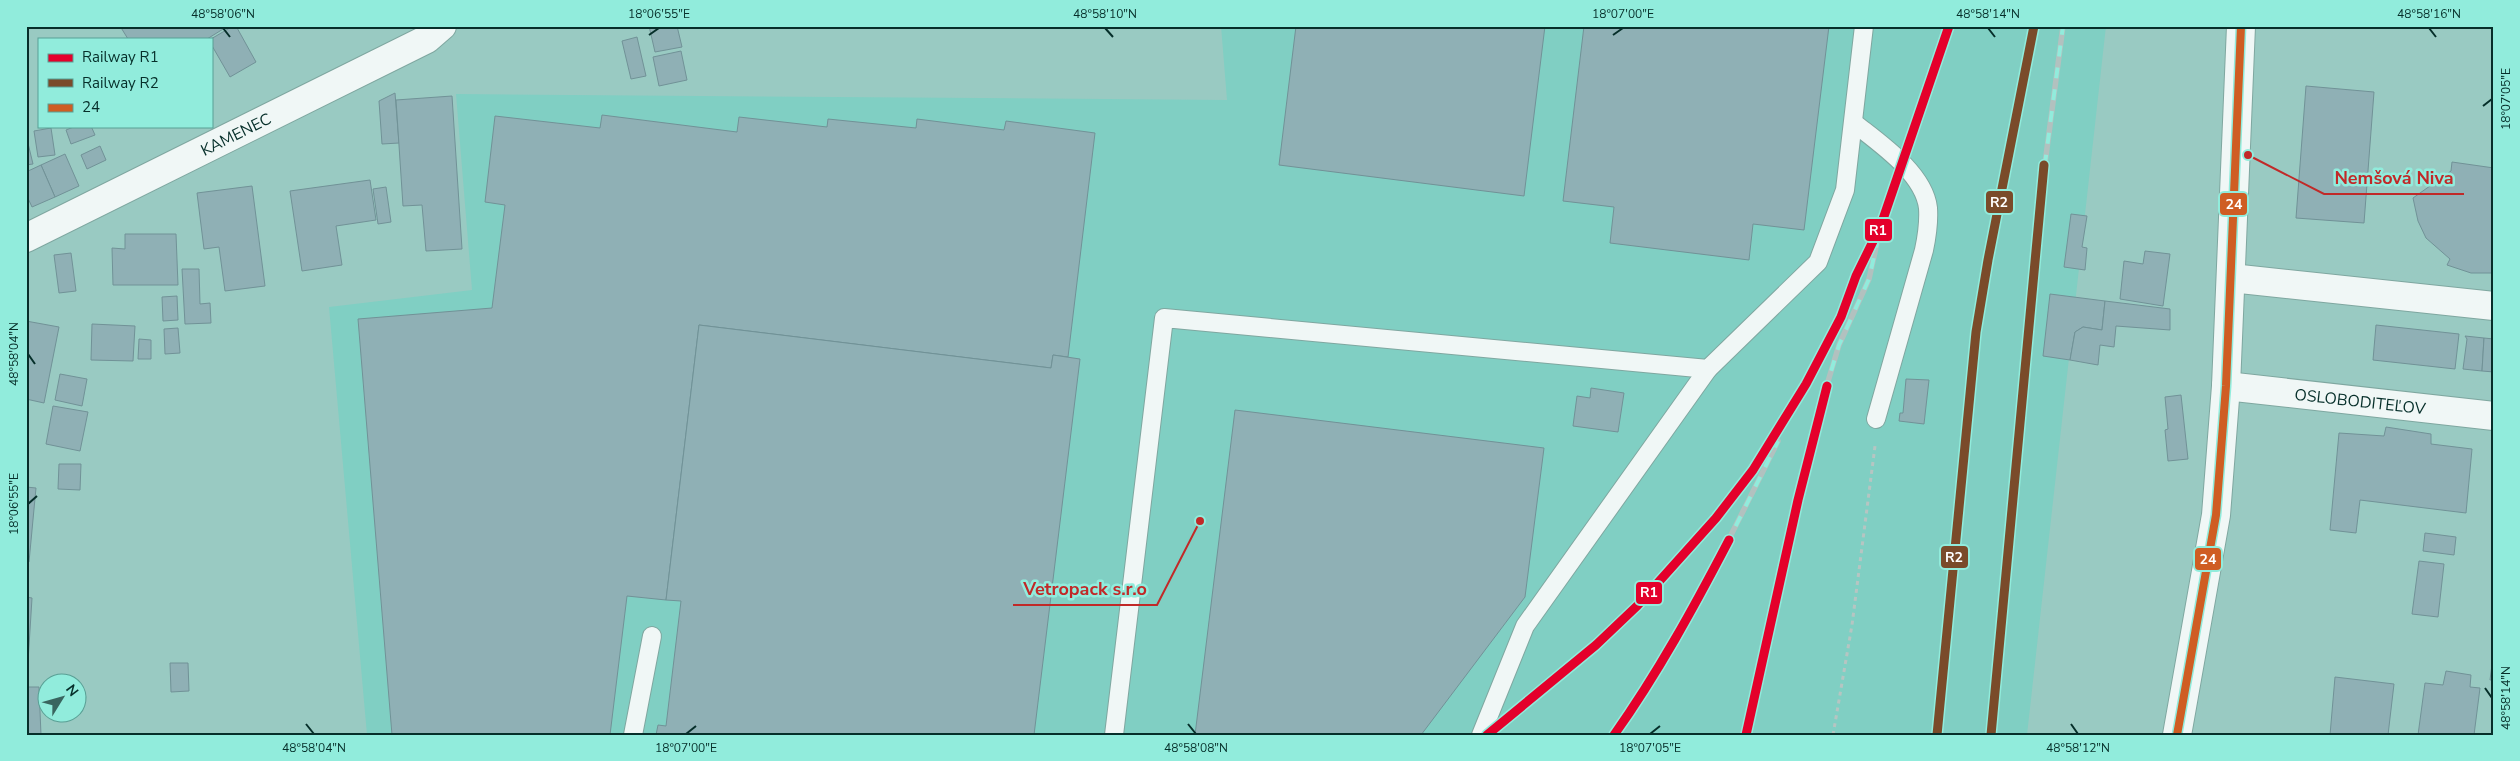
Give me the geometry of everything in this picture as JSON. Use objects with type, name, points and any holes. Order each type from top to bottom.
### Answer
[{"type":"street","name":"KAMENEC","points":[[26,238],[427,39],[442,26]]},
{"type":"street","points":[[2177,735],[2216,515],[2226,386],[2241,26]]},
{"type":"street","points":[[2231,278],[2494,306]]},
{"type":"street","name":"OSLOBODITEĽOV","points":[[2226,386],[2494,416]]},
{"type":"lane","points":[[1481,735],[1525,626],[1708,369],[1818,262],[1845,190],[1864,26]]},
{"type":"lane","points":[[1854,122],[1903,164],[1918,183],[1928,206],[1928,226],[1924,250],[1876,419]]},
{"type":"lane","points":[[1114,735],[1164,318],[1708,369]]},
{"type":"lane","points":[[632,735],[652,636]]},
{"type":"path","points":[[1833,735],[1852,625],[1868,513],[1874,466],[1876,419]]},
{"type":"shaded area","points":[[1221,26],[2106,26],[2027,735],[367,735],[329,307],[472,290],[456,94],[1227,100]]},
{"type":"building","points":[[120,26],[228,26],[209,38],[127,38]]},
{"type":"building","points":[[236,26],[256,62],[230,77],[212,46],[212,38]]},
{"type":"building","points":[[649,26],[677,26],[682,47],[655,52]]},
{"type":"building","points":[[1296,26],[1545,26],[1524,196],[1279,165]]},
{"type":"building","points":[[1584,26],[1829,26],[1804,230],[1753,224],[1749,260],[1610,243],[1614,207],[1563,201]]},
{"type":"building","points":[[637,37],[646,76],[631,79],[622,41]]},
{"type":"building","points":[[681,51],[687,80],[659,86],[653,57]]},
{"type":"building","points":[[2306,86],[2374,92],[2364,223],[2296,218]]},
{"type":"building","points":[[395,93],[399,143],[382,144],[379,101]]},
{"type":"building","points":[[452,96],[462,249],[426,251],[422,205],[403,206],[396,100]]},
{"type":"building","points":[[602,115],[737,132],[739,117],[827,127],[828,119],[916,128],[917,119],[1004,130],[1006,121],[1095,133],[1068,357],[1053,355],[1051,368],[699,325],[666,600],[627,596],[610,735],[392,735],[358,319],[492,308],[505,205],[485,202],[495,116],[600,128]]},
{"type":"building","points":[[51,128],[55,155],[38,157],[34,131]]},
{"type":"building","points":[[71,128],[92,128],[95,135],[71,144],[66,130]]},
{"type":"building","points":[[26,135],[33,164],[26,165]]},
{"type":"building","points":[[100,146],[106,160],[87,169],[81,155]]},
{"type":"building","points":[[65,154],[79,186],[55,197],[41,165]]},
{"type":"building","points":[[2452,162],[2494,168],[2494,273],[2471,273],[2447,265],[2450,259],[2426,238],[2418,221],[2413,198],[2451,171]]},
{"type":"building","points":[[41,165],[55,197],[32,207],[26,194],[26,172]]},
{"type":"building","points":[[370,180],[376,220],[336,226],[342,265],[302,271],[290,191]]},
{"type":"building","points":[[252,186],[265,286],[225,291],[219,247],[204,249],[197,193]]},
{"type":"building","points":[[386,187],[391,222],[378,224],[373,189]]},
{"type":"building","points":[[2071,214],[2087,216],[2082,247],[2087,248],[2085,270],[2064,267]]},
{"type":"building","points":[[125,234],[176,234],[178,285],[113,285],[112,248],[125,249]]},
{"type":"building","points":[[2145,251],[2170,254],[2163,306],[2120,299],[2124,261],[2143,264]]},
{"type":"building","points":[[71,253],[76,291],[59,293],[54,255]]},
{"type":"building","points":[[182,269],[199,269],[200,304],[210,303],[211,323],[185,324]]},
{"type":"building","points":[[2050,294],[2105,301],[2102,330],[2083,327],[2075,332],[2070,360],[2043,356]]},
{"type":"building","points":[[177,296],[178,320],[163,321],[162,297]]},
{"type":"building","points":[[2105,301],[2170,309],[2170,330],[2116,326],[2114,347],[2100,345],[2098,365],[2070,360],[2075,332],[2083,327],[2102,330]]},
{"type":"building","points":[[26,321],[59,327],[44,403],[26,399]]},
{"type":"building","points":[[92,324],[135,326],[133,361],[91,360]]},
{"type":"building","points":[[699,325],[1051,368],[1053,355],[1080,359],[1034,735],[656,735],[658,725],[666,726],[681,601],[666,600]]},
{"type":"building","points":[[2376,325],[2459,334],[2455,369],[2373,360]]},
{"type":"building","points":[[178,328],[180,353],[165,354],[164,329]]},
{"type":"building","points":[[2465,336],[2484,338],[2482,371],[2463,369],[2467,339]]},
{"type":"building","points":[[2484,338],[2494,339],[2494,372],[2482,371]]},
{"type":"building","points":[[139,339],[151,340],[151,359],[138,359]]},
{"type":"building","points":[[60,374],[87,379],[82,406],[55,400]]},
{"type":"building","points":[[1906,379],[1929,380],[1924,424],[1899,421],[1900,413],[1903,413]]},
{"type":"building","points":[[1591,388],[1624,393],[1618,432],[1573,426],[1577,396],[1590,398]]},
{"type":"building","points":[[2181,395],[2188,459],[2168,461],[2165,430],[2168,429],[2165,397]]},
{"type":"building","points":[[53,406],[88,412],[80,451],[46,444]]},
{"type":"building","points":[[1235,410],[1544,448],[1525,597],[1421,735],[1195,735]]},
{"type":"building","points":[[2386,427],[2431,434],[2431,444],[2472,449],[2466,513],[2360,500],[2356,533],[2330,530],[2339,433],[2384,436]]},
{"type":"building","points":[[59,464],[81,464],[80,490],[58,489]]},
{"type":"building","points":[[26,487],[36,488],[29,562],[26,562]]},
{"type":"building","points":[[2425,533],[2456,537],[2454,555],[2423,551]]},
{"type":"building","points":[[2419,561],[2444,564],[2438,617],[2412,614]]},
{"type":"building","points":[[26,597],[32,598],[28,662],[26,661]]},
{"type":"building","points":[[2494,649],[2494,680],[2490,680]]},
{"type":"building","points":[[170,663],[188,663],[189,691],[171,692]]},
{"type":"building","points":[[2446,671],[2471,675],[2470,687],[2480,688],[2474,735],[2418,735],[2425,683],[2443,685]]},
{"type":"building","points":[[2335,677],[2394,684],[2388,735],[2330,735]]},
{"type":"building","points":[[26,687],[38,687],[38,724],[41,724],[41,735],[26,735]]},
{"type":"railway","points":[[1487,735],[1596,645],[1637,606],[1716,518],[1753,470],[1806,384],[1841,317],[1856,276],[1881,225],[1949,26]]},
{"type":"railway","points":[[1972,371],[1988,260],[2034,26]]},
{"type":"railway","points":[[1991,735],[2038,217],[2063,26]]},
{"type":"railway","points":[[1746,735],[1798,500],[1826,388],[1839,345],[1869,279],[1877,243]]},
{"type":"railway","points":[[1614,735],[1638,700],[1702,591],[1778,441]]},
{"type":"rail line","name":"R1","points":[[1487,735],[1596,645],[1637,606],[1716,518],[1753,470],[1806,384],[1841,317],[1856,276],[1881,225],[1949,26]]},
{"type":"rail line","name":"R2","points":[[1937,735],[1976,332],[1988,260],[2034,26]]},
{"type":"rail line","name":"R2","points":[[1991,735],[2044,165]]},
{"type":"rail line","name":"R1","points":[[1746,735],[1798,500],[1827,386]]},
{"type":"rail line","name":"R1","points":[[1614,735],[1646,688],[1675,639],[1729,540]]},
{"type":"transit line","name":"24","points":[[2177,735],[2216,515],[2226,386],[2241,26]]},
{"type":"place","name":"Nemšová Niva","points":[[2248,155]]},
{"type":"place","name":"Vetropack s.r.o","points":[[1200,521]]}]
